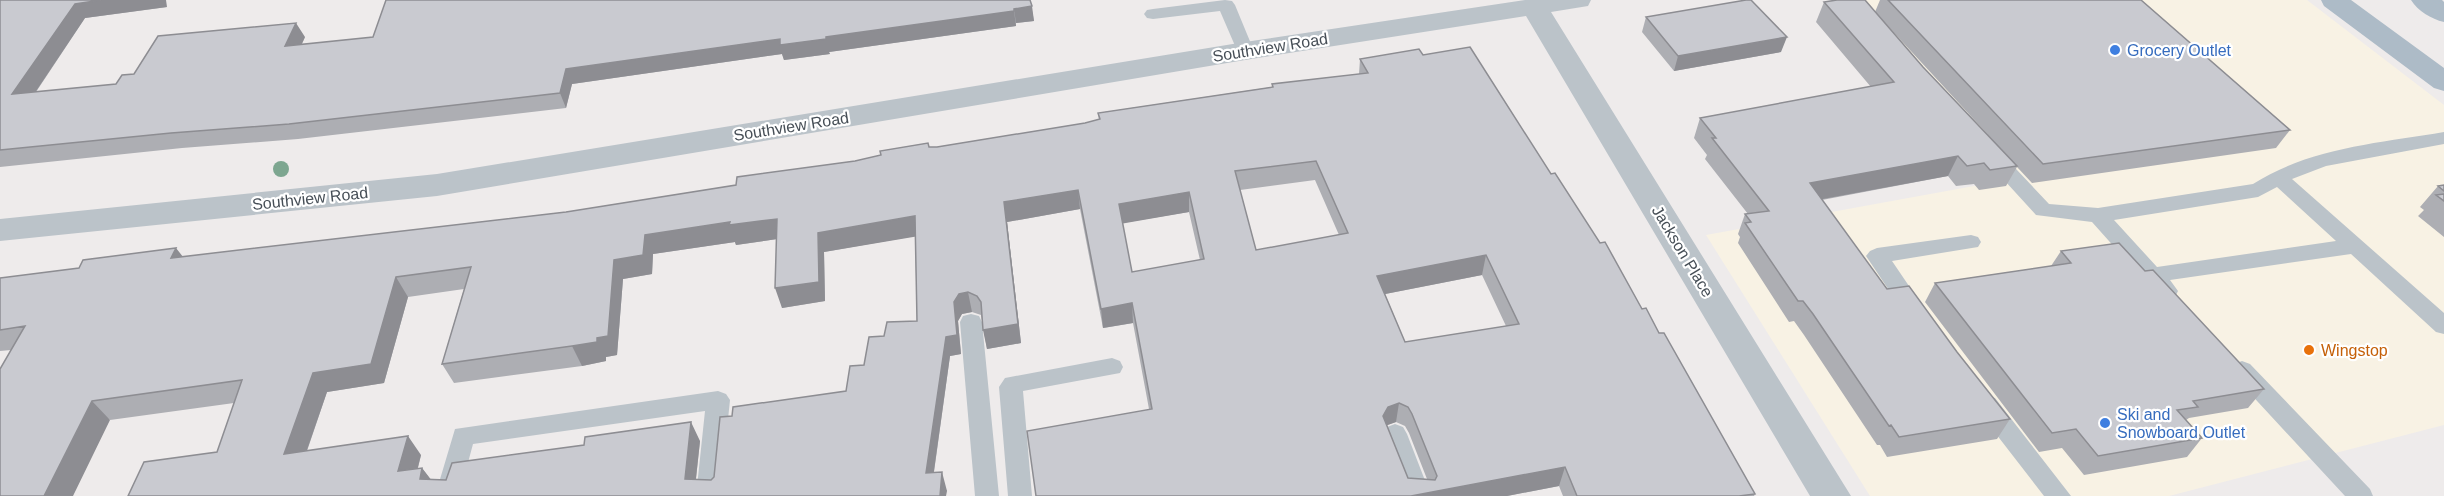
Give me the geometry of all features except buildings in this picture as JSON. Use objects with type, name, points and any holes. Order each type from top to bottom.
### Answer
[{"type":"main road","points":[[2334,0],[2444,82]]},
{"type":"main road","points":[[2424,0],[2444,14]]},
{"type":"street","name":"Southview Road","points":[[0,230],[437,185],[1245,51],[1578,0]]},
{"type":"street","name":"Jackson Place","points":[[1534,7],[1831,496]]},
{"type":"lane","points":[[1153,14],[1226,5],[1245,51]]},
{"type":"lane","points":[[1979,142],[2043,210],[2098,215],[2258,190],[2278,177],[2322,160],[2444,138]]},
{"type":"lane","points":[[2278,177],[2444,326]]},
{"type":"lane","points":[[2098,215],[2185,310]]},
{"type":"lane","points":[[1928,329],[1877,256],[1971,242]]},
{"type":"lane","points":[[2153,275],[2355,246]]},
{"type":"lane","points":[[971,322],[987,496]]},
{"type":"lane","points":[[2226,352],[2361,496]]},
{"type":"lane","points":[[1020,496],[1011,387],[1013,384],[1112,367]]},
{"type":"lane","points":[[1977,393],[2059,496]]},
{"type":"lane","points":[[447,496],[463,436],[718,400],[708,496]]},
{"type":"lane","points":[[1395,434],[1419,496]]},
{"type":"shaded area","points":[[1837,0],[2307,0],[2444,105],[2444,425],[2169,496],[1870,496],[1706,235],[1996,182]]},
{"type":"place","name":"Grocery Outlet","points":[[2115,50]]},
{"type":"place","name":"Wingstop","points":[[2309,350]]},
{"type":"place","name":"Ski and Snowboard Outlet","points":[[2105,423]]}]
